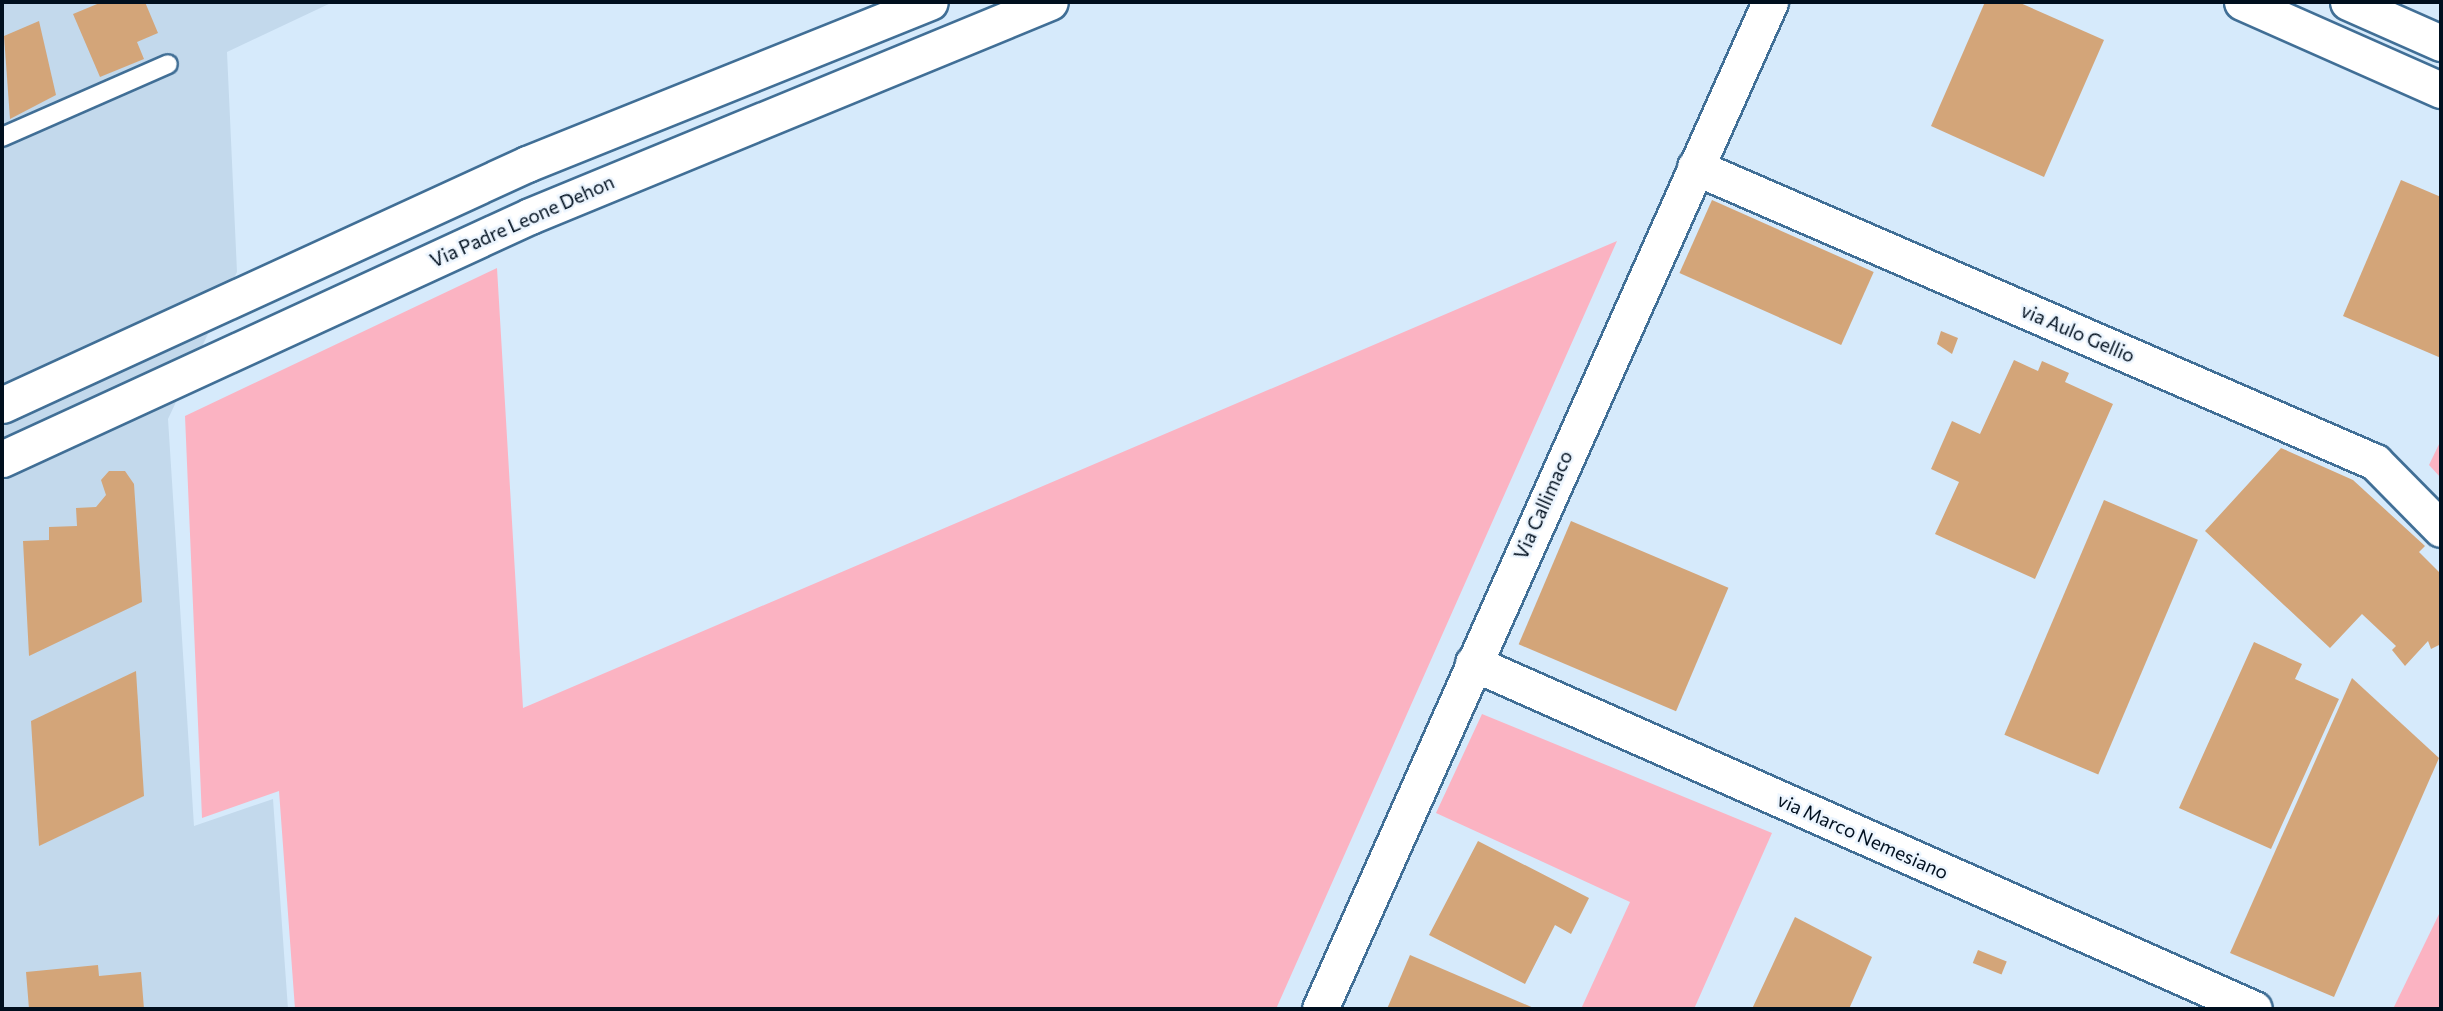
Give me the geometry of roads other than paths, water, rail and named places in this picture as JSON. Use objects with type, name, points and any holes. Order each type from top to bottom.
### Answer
[{"type":"street","points":[[2,405],[527,164],[930,2]]},
{"type":"street","name":"Via Padre Leone Dehon","points":[[2,459],[530,216],[1050,2]]},
{"type":"street","name":"Via Callimaco","points":[[1320,1009],[1770,2]]},
{"type":"street","points":[[2242,2],[2441,90]]},
{"type":"street","points":[[2348,2],[2441,44]]},
{"type":"street","name":"via Aulo Gellio","points":[[1695,167],[2375,462],[2441,529]]},
{"type":"street","name":"via Marco Nemesiano","points":[[1473,663],[2254,1009]]},
{"type":"lane","points":[[2,137],[168,64]]}]
